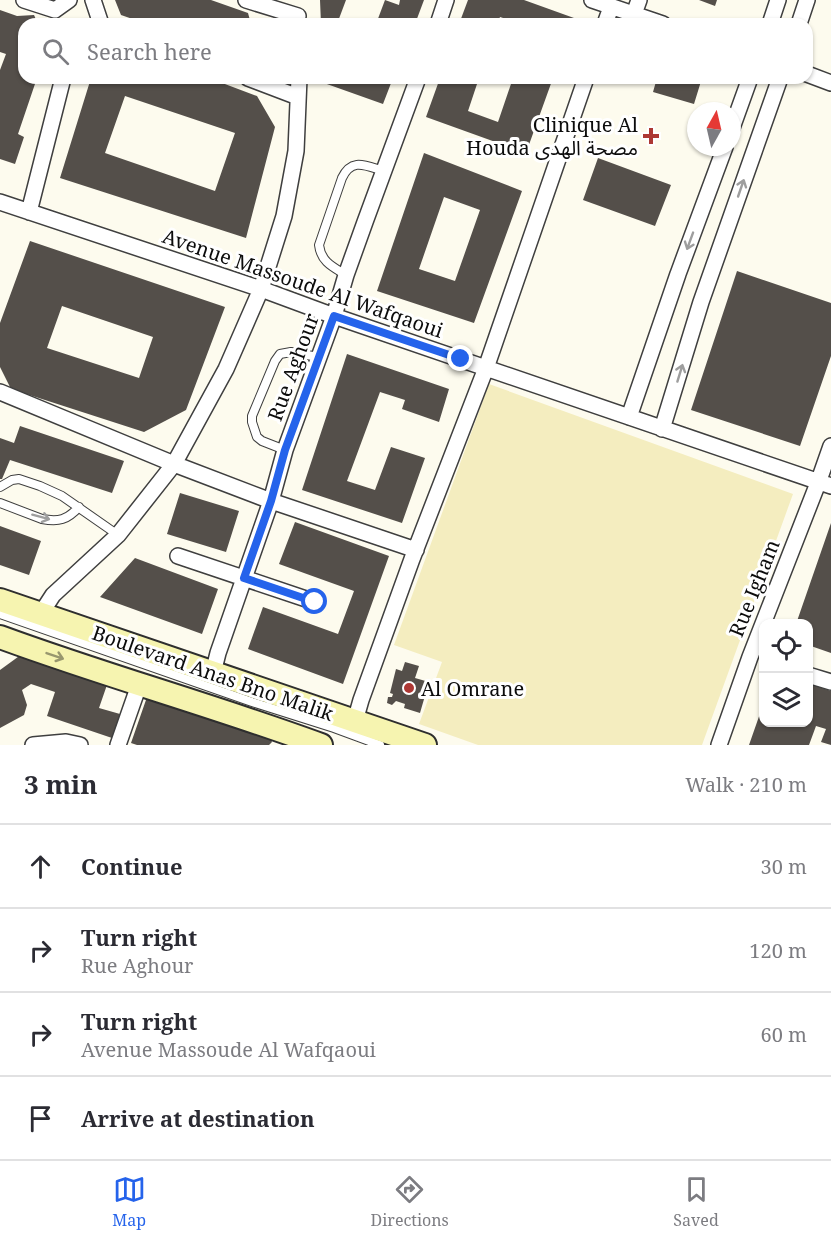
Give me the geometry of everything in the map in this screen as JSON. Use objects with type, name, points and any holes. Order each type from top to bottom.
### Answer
[{"type":"street","points":[[24,0],[58,17],[69,0]]},
{"type":"street","points":[[93,0],[99,18]]},
{"type":"street","points":[[246,0],[298,13]]},
{"type":"street","points":[[440,18],[446,0]]},
{"type":"street","points":[[592,0],[611,7],[637,7],[654,18]]},
{"type":"street","points":[[772,18],[778,0]]},
{"type":"street","points":[[801,18],[807,0]]},
{"type":"street","points":[[607,18],[611,7]]},
{"type":"street","points":[[813,76],[831,83]]},
{"type":"street","points":[[29,212],[61,84]]},
{"type":"street","points":[[264,84],[298,97]]},
{"type":"street","points":[[40,615],[53,595],[118,535],[174,464],[226,369],[261,289],[284,216],[296,151],[299,84]]},
{"type":"street","name":"Rue Aghour","points":[[213,672],[271,501],[285,450],[416,84]]},
{"type":"street","points":[[355,721],[416,550],[486,368],[584,84]]},
{"type":"street","points":[[741,103],[748,84]]},
{"type":"street","points":[[663,429],[701,302],[778,84]]},
{"type":"street","points":[[629,417],[722,156]]},
{"type":"street","name":"Avenue Massoude Al Wafqaoui","points":[[0,202],[261,289],[825,485]]},
{"type":"street","points":[[0,392],[174,464],[271,501],[416,550]]},
{"type":"street","name":"Rue Igham","points":[[719,745],[757,659],[825,485],[831,446]]},
{"type":"street","points":[[178,556],[315,602]]},
{"type":"street","name":"Boulevard Anas Bno Malik","points":[[0,600],[425,745]]},
{"type":"street","name":"Boulevard Anas Bno Malik","points":[[2,639],[139,685],[280,738],[321,745]]},
{"type":"street","points":[[813,677],[831,682]]},
{"type":"street","points":[[118,745],[139,685]]},
{"type":"street","points":[[33,745],[66,742],[81,745]]},
{"type":"lane","points":[[346,275],[323,259],[319,245],[342,178],[349,167],[360,164],[384,171]]},
{"type":"lane","points":[[285,450],[257,437],[253,429],[252,416],[280,354],[291,352],[318,357]]},
{"type":"lane","points":[[0,487],[12,480],[27,481],[62,496],[118,535]]},
{"type":"lane","points":[[0,503],[48,520],[70,517],[80,507]]},
{"type":"lane","points":[[0,616],[368,745]]},
{"type":"lane","points":[[0,616],[380,745]]},
{"type":"sand","points":[[489,384],[793,494],[702,745],[478,745],[419,724],[442,662],[394,645]]},
{"type":"building","points":[[115,0],[211,0],[248,13],[249,18],[130,18],[121,15]]},
{"type":"building","points":[[320,0],[346,0],[339,18],[321,18]]},
{"type":"building","points":[[385,0],[399,5],[400,0],[424,0],[417,18],[378,18]]},
{"type":"building","points":[[468,0],[524,0],[574,18],[500,17],[461,18]]},
{"type":"building","points":[[699,0],[717,0],[715,6]]},
{"type":"building","points":[[0,10],[17,16],[34,15],[35,18],[18,18],[18,84],[35,84],[18,134],[24,137],[15,164],[0,159],[0,70],[6,54],[0,52]]},
{"type":"building","points":[[89,84],[225,84],[257,96],[275,127],[246,238],[60,178]],"holes":[[[125,96],[235,133],[215,191],[105,153]]]},
{"type":"building","points":[[327,84],[391,84],[383,104]]},
{"type":"building","points":[[438,84],[477,84],[468,111],[498,122],[511,84],[551,84],[526,153],[426,117]]},
{"type":"building","points":[[655,84],[700,84],[695,102],[653,92]]},
{"type":"building","points":[[424,153],[522,191],[474,323],[377,291]],"holes":[[[444,197],[480,210],[455,281],[419,269]]]},
{"type":"building","points":[[598,158],[671,185],[655,226],[583,200]]},
{"type":"building","points":[[30,241],[225,307],[186,410],[144,432],[11,389],[0,367],[0,323]],"holes":[[[62,306],[153,337],[139,378],[47,348]]]},
{"type":"building","points":[[737,271],[831,303],[831,356],[800,446],[691,410]]},
{"type":"building","points":[[347,354],[449,389],[439,422],[402,409],[405,400],[380,392],[347,481],[375,490],[391,447],[425,458],[402,523],[302,490]]},
{"type":"building","points":[[20,426],[124,461],[112,493],[10,460],[0,479],[0,438],[14,443]]},
{"type":"building","points":[[180,493],[239,511],[226,552],[167,534]]},
{"type":"building","points":[[295,522],[389,556],[343,684],[248,649],[263,607],[338,634],[354,591],[279,564]]},
{"type":"building","points":[[831,523],[831,653],[813,647],[813,619],[798,619]]},
{"type":"building","points":[[0,526],[41,541],[29,575],[0,565]]},
{"type":"building","points":[[135,558],[218,589],[202,634],[100,597]]},
{"type":"building","points":[[22,654],[108,682],[99,708],[120,714],[112,738],[47,716],[55,692],[31,684],[22,690],[27,705],[24,715],[0,728],[0,670]]},
{"type":"building","name":"Al Omrane","points":[[405,662],[419,666],[415,678],[429,682],[420,713],[404,708],[405,704],[396,701],[392,705],[387,703],[388,697],[392,697],[393,694],[390,693],[396,669],[402,671]]},
{"type":"building","points":[[813,685],[831,691],[831,745],[821,742],[826,729],[816,726],[809,745],[749,745],[759,716],[759,727],[813,727]]},
{"type":"building","points":[[147,697],[270,737],[272,742],[269,745],[137,745],[131,743]]},
{"type":"place","name":"Clinique Al Houda مصحة الهدى","points":[[651,136]]},
{"type":"place","name":"Al Omrane","points":[[409,688]]},
{"type":"route","points":[[315,602],[244,578],[271,501],[285,450],[334,316],[461,359]]}]
